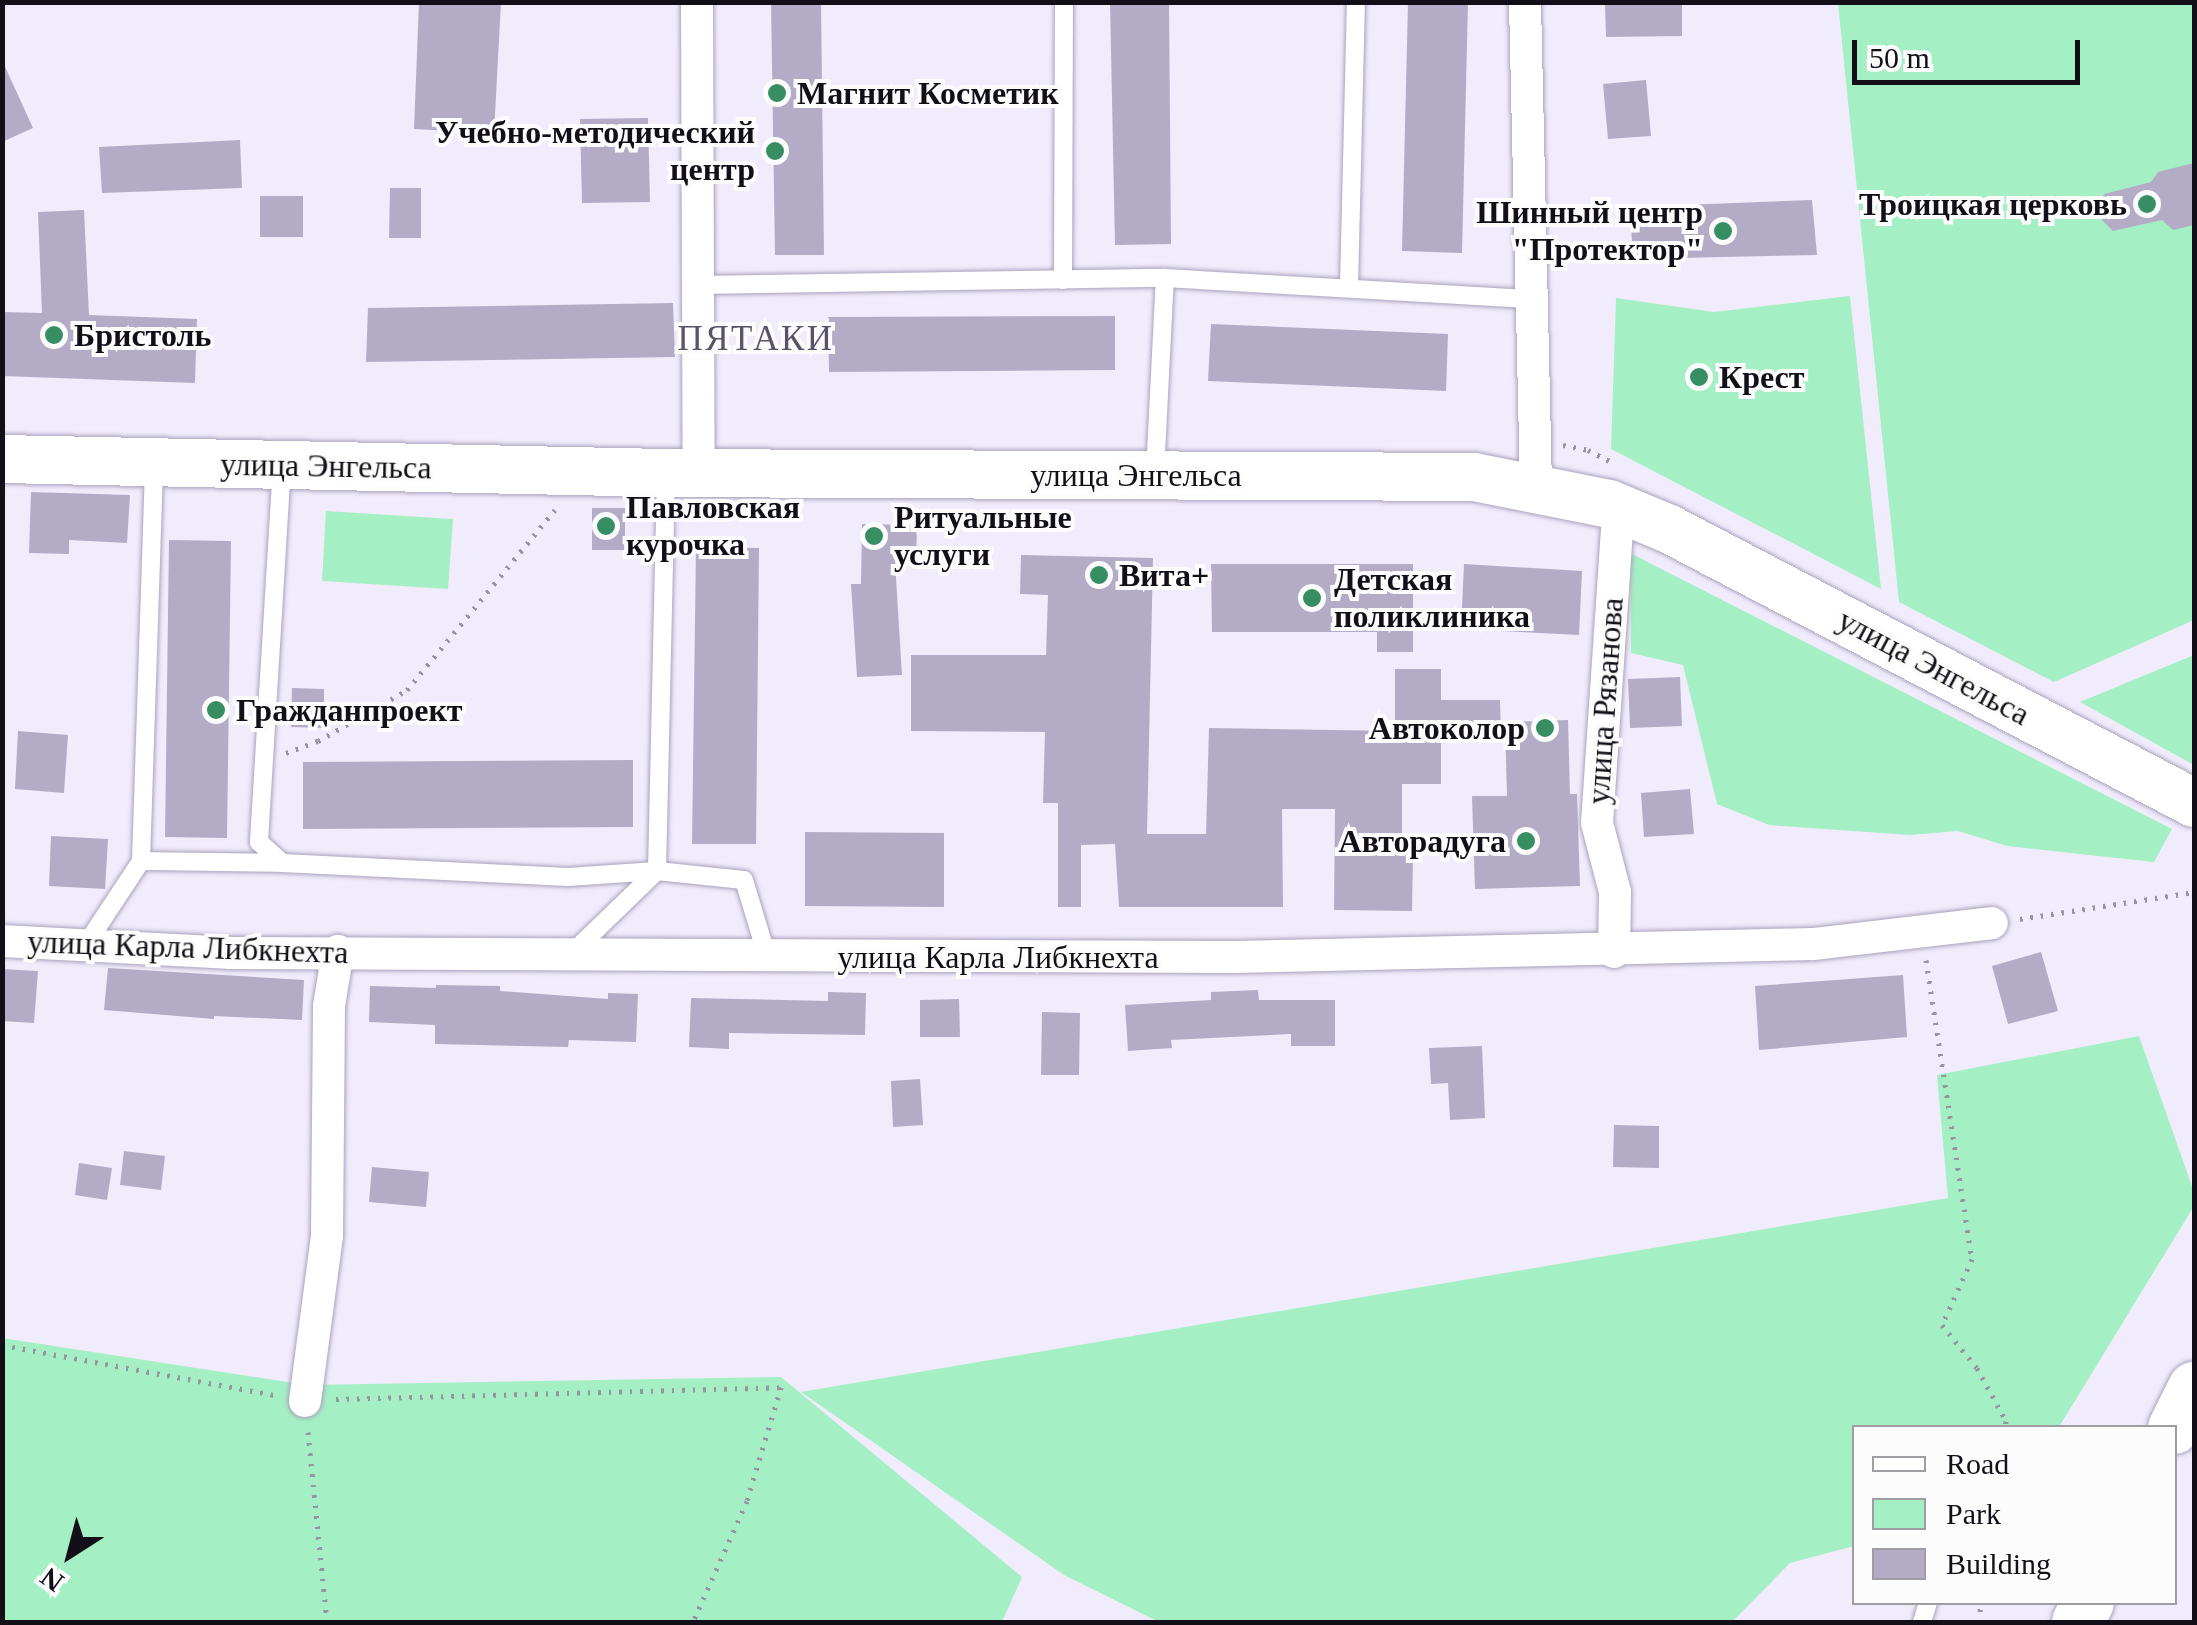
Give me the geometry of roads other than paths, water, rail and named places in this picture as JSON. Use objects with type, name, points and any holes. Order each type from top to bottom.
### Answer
[{"type":"main road","name":"улица Энгельса","points":[[2,459],[682,473],[1474,477],[1536,486],[1625,510],[1669,528],[2194,803]]},
{"type":"main road","points":[[2176,1425],[2194,1388]]},
{"type":"street","points":[[682,473],[698,285],[698,2]]},
{"type":"street","points":[[1525,2],[1536,486]]},
{"type":"street","name":"улица Рязанова","points":[[1614,952],[1615,892],[1597,823],[1617,530],[1625,510]]},
{"type":"street","name":"улица Карла Либкнехта","points":[[2,941],[231,954],[338,951],[1196,958],[1614,952],[1814,944],[1992,923]]},
{"type":"street","points":[[305,1401],[327,1236],[329,1006],[338,951]]},
{"type":"lane","points":[[1063,280],[1064,2]]},
{"type":"lane","points":[[1349,286],[1356,2]]},
{"type":"lane","points":[[698,285],[1165,278],[1532,299]]},
{"type":"lane","points":[[1155,475],[1165,278]]},
{"type":"lane","points":[[86,946],[141,862],[154,462]]},
{"type":"lane","points":[[282,465],[259,842],[282,863]]},
{"type":"lane","points":[[571,954],[657,871],[682,473]]},
{"type":"lane","points":[[141,862],[282,863],[568,877],[657,871],[744,880],[767,956]]},
{"type":"place","name":"Магнит Косметик","points":[[777,93]]},
{"type":"place","name":"Учебно-методический центр","points":[[775,151]]},
{"type":"place","name":"Троицкая церковь","points":[[2147,204]]},
{"type":"place","name":"Шинный центр \"Протектор\"","points":[[1723,231]]},
{"type":"place","name":"Бристоль","points":[[54,335]]},
{"type":"place","name":"Крест","points":[[1699,377]]},
{"type":"place","name":"Павловская курочка","points":[[606,526]]},
{"type":"place","name":"Ритуальные услуги","points":[[874,536]]},
{"type":"place","name":"Вита+","points":[[1099,575]]},
{"type":"place","name":"Детская поликлиника","points":[[1312,598]]},
{"type":"place","name":"Гражданпроект","points":[[216,710]]},
{"type":"place","name":"Автоколор","points":[[1545,728]]},
{"type":"place","name":"Авторадуга","points":[[1526,841]]},
{"type":"district","name":"ПЯТАКИ","points":[[756,339]]}]
